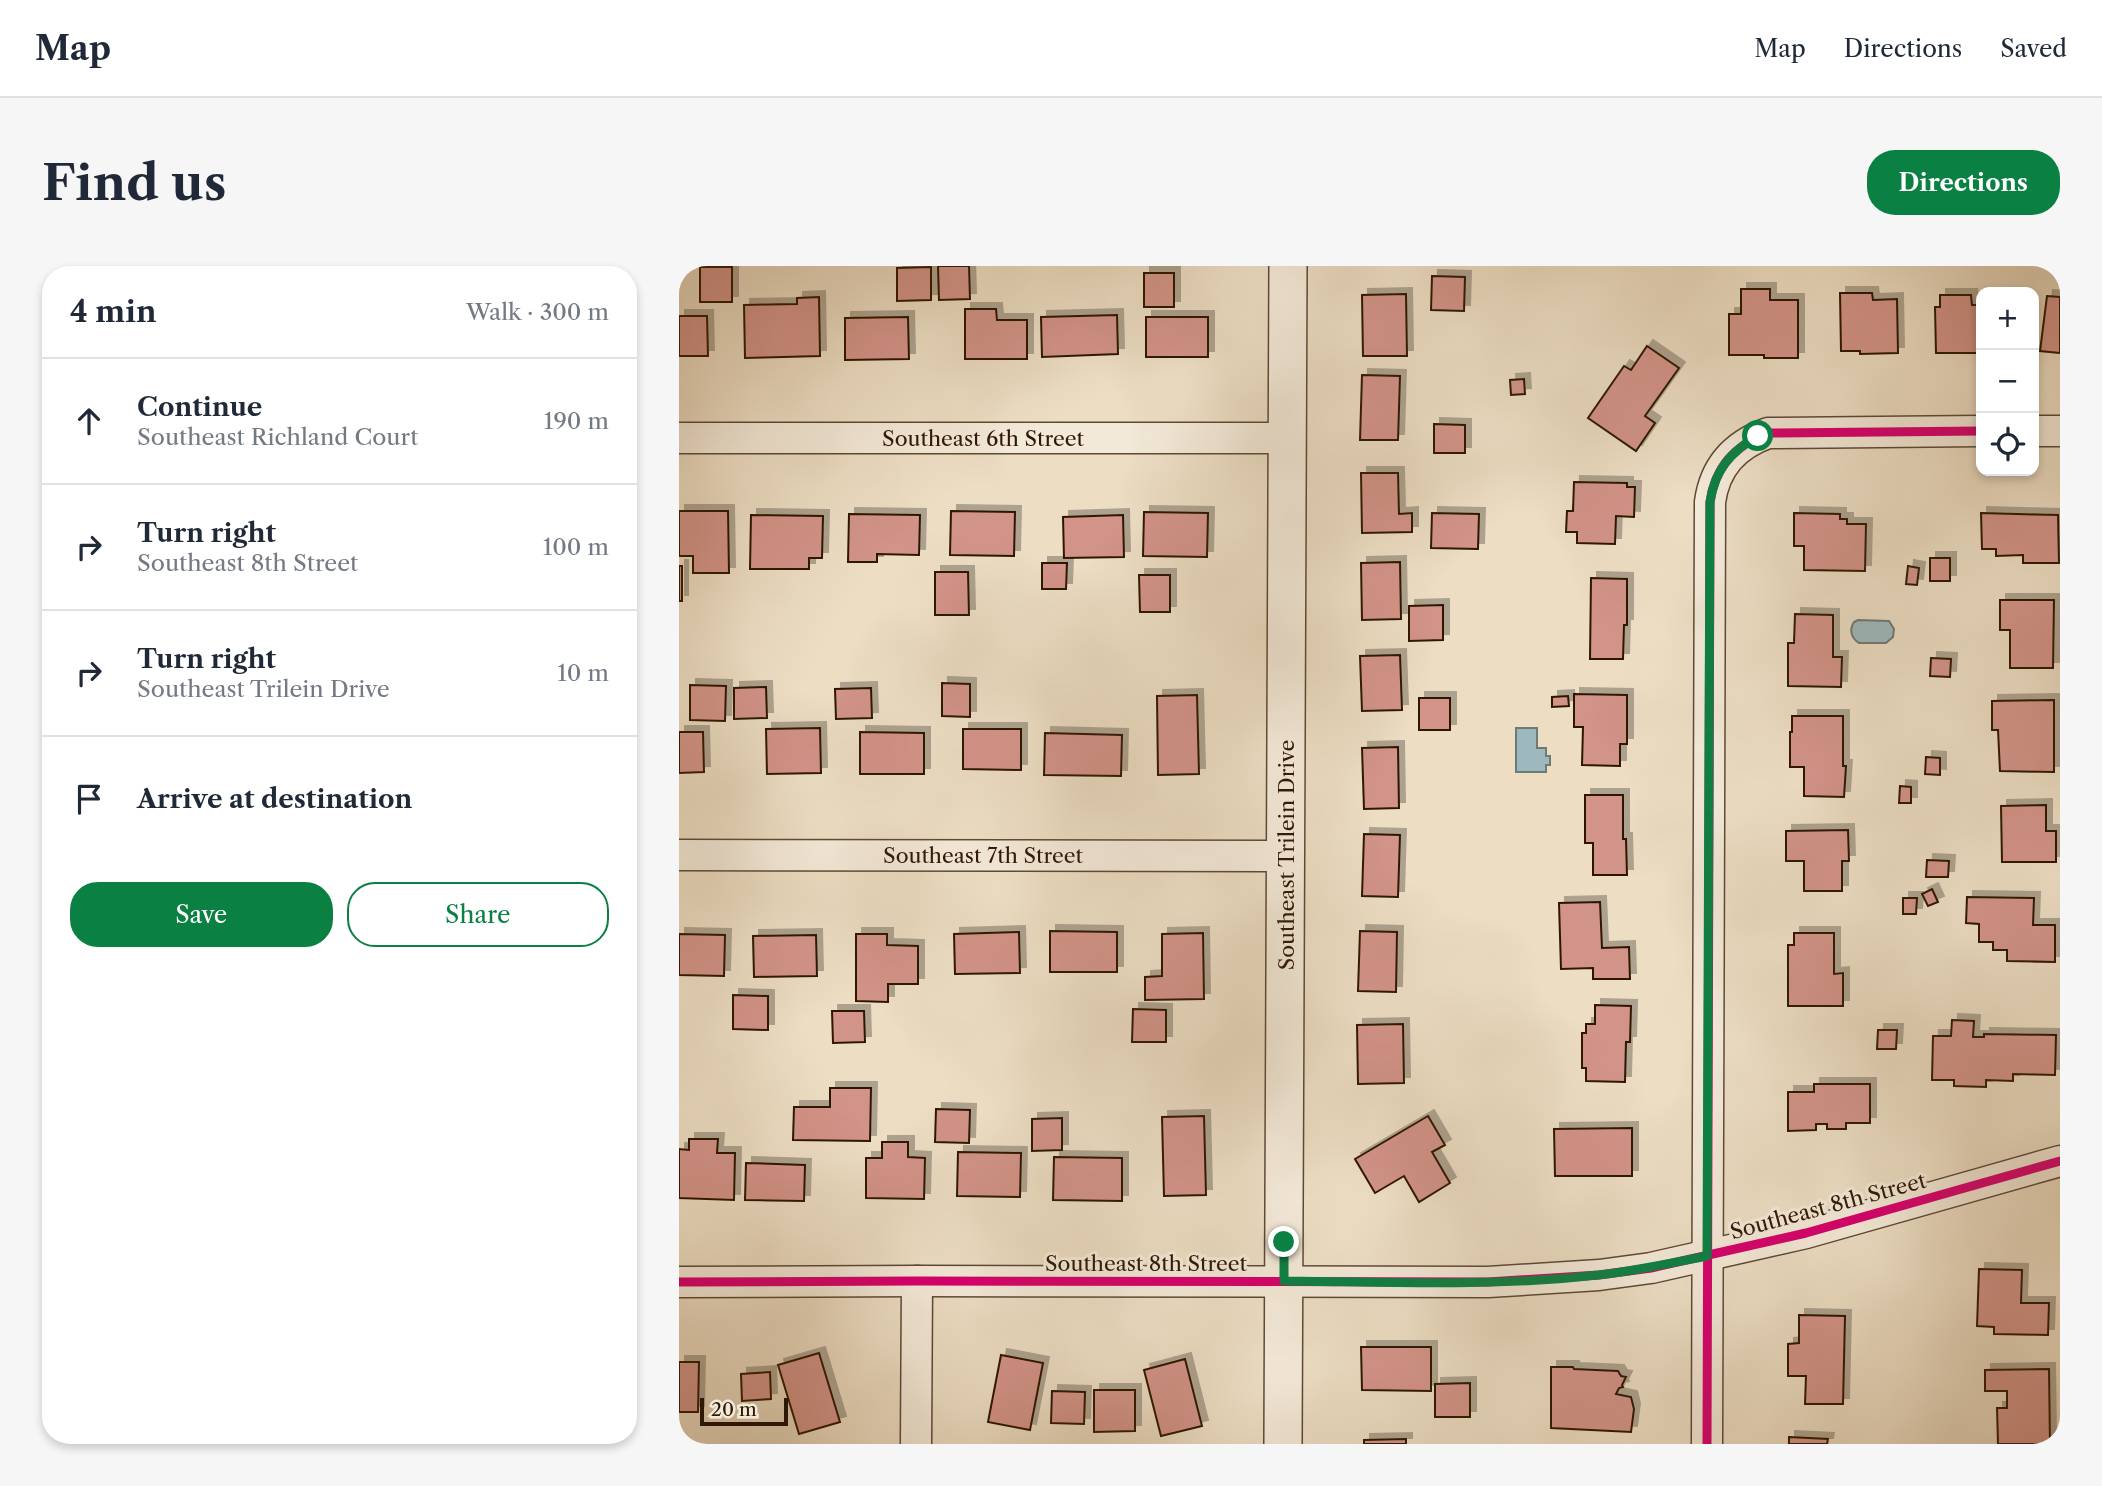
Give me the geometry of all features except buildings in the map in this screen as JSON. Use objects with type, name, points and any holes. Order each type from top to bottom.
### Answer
[{"type":"street","name":"Southeast Trilein Drive","points":[[1283,1444],[1288,266]]},
{"type":"street","points":[[1707,1444],[1712,487],[1724,462],[1732,453],[1742,445],[1768,433],[1976,431]]},
{"type":"street","points":[[2039,431],[2060,431]]},
{"type":"street","name":"Southeast 6th Street","points":[[679,438],[1287,438]]},
{"type":"street","name":"Southeast 7th Street","points":[[679,855],[1286,856]]},
{"type":"street","name":"Southeast 8th Street","points":[[679,1282],[1543,1280],[1651,1268],[1707,1256],[1806,1233],[2060,1161]]},
{"type":"street","points":[[916,1444],[917,1281]]},
{"type":"water","points":[[1858,620],[1889,621],[1894,629],[1893,637],[1886,643],[1859,643],[1851,631],[1852,625]]},
{"type":"water","points":[[1516,728],[1537,728],[1537,748],[1546,748],[1546,756],[1550,756],[1550,765],[1546,765],[1546,772],[1516,772]]},
{"type":"cycle path","points":[[1707,1444],[1710,502],[1713,489],[1722,468],[1736,451],[1768,433],[1976,431]]},
{"type":"cycle path","points":[[679,1282],[1488,1282],[1599,1275],[1651,1268],[1806,1233],[2060,1161]]},
{"type":"route","points":[[1284,1242],[1284,1281],[1543,1280],[1651,1268],[1707,1256],[1710,502],[1712,487],[1724,462],[1742,445],[1758,436]]}]
